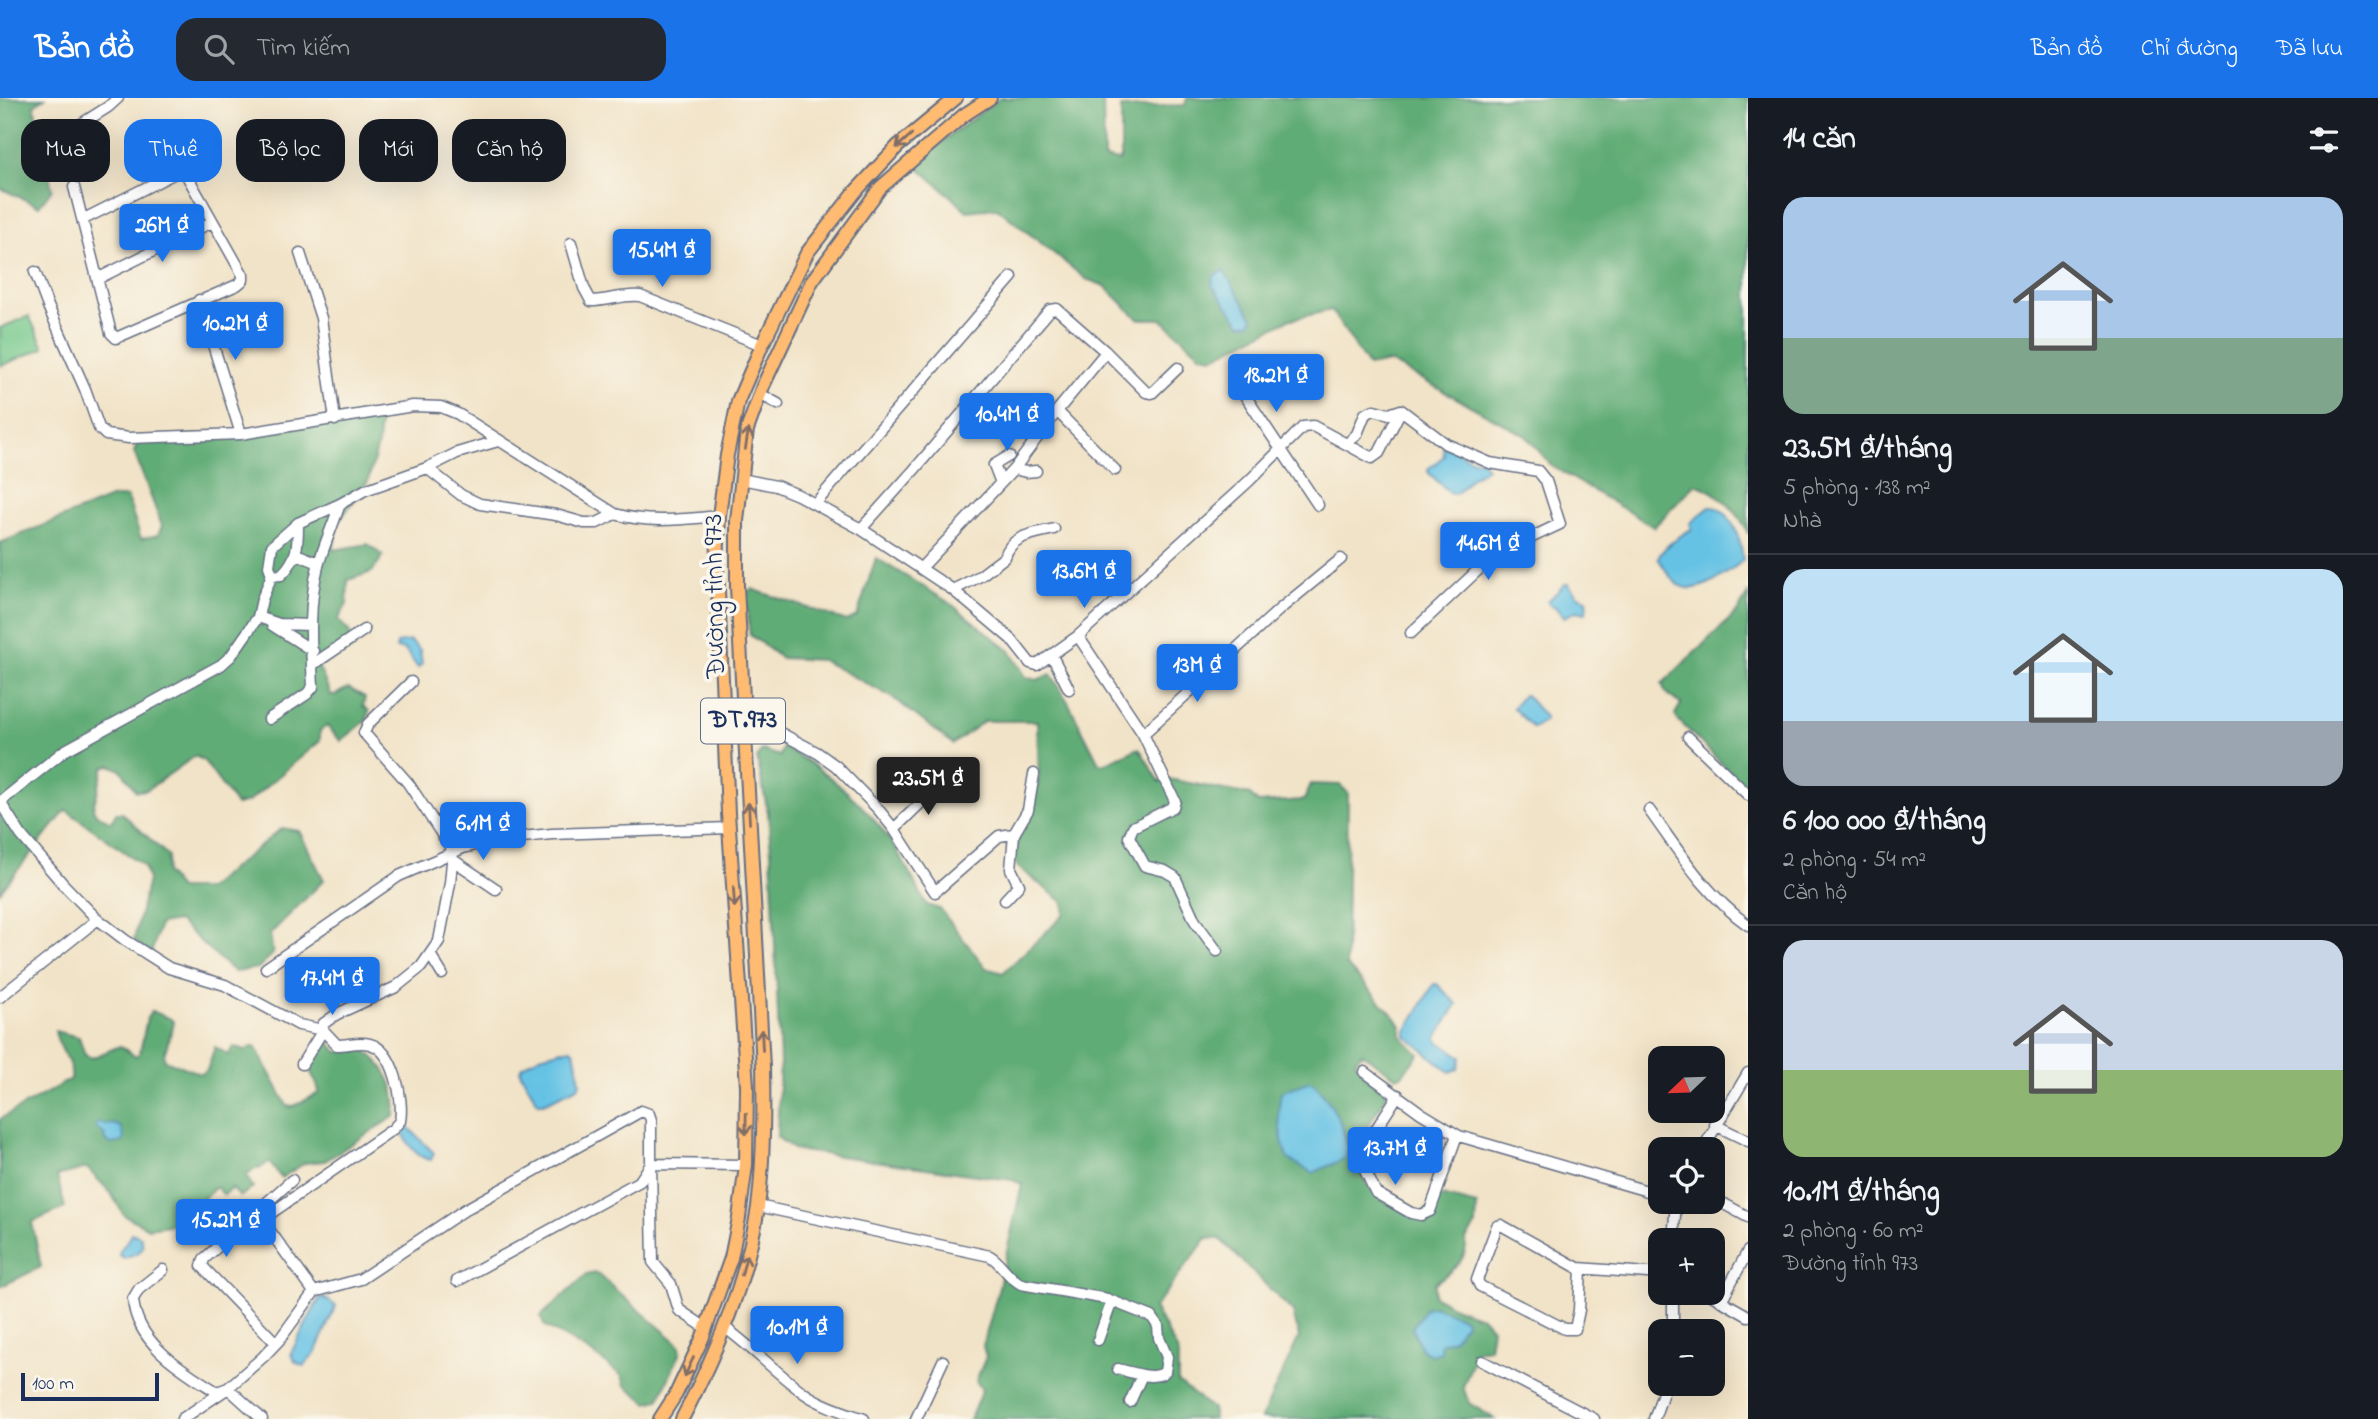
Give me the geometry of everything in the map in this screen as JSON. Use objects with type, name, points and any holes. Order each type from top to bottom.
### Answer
[{"type":"main road","name":"Đường tỉnh 973","points":[[660,1419],[676,1394],[706,1328],[731,1258],[746,1165],[747,1086],[729,828],[717,568],[719,516],[738,401],[807,253],[855,192],[898,146],[956,98]]},
{"type":"main road","name":"Đường tỉnh 973","points":[[682,1419],[711,1362],[739,1287],[758,1206],[764,1145],[763,1067],[737,587],[737,522],[747,430],[782,342],[812,281],[880,188],[964,115],[990,98]]},
{"type":"main road","points":[[726,731],[744,727]]},
{"type":"street","points":[[89,119],[118,98]]},
{"type":"street","points":[[84,219],[157,182]]},
{"type":"street","points":[[74,187],[111,333],[116,338],[243,280],[239,268],[190,182]]},
{"type":"street","points":[[99,278],[212,222]]},
{"type":"street","points":[[571,243],[584,288],[591,301],[640,296],[762,345]]},
{"type":"street","points":[[300,253],[321,318],[335,420]]},
{"type":"street","points":[[35,272],[99,428],[106,435],[129,438],[241,434],[413,405],[441,407],[458,414],[615,514],[644,520],[719,516]]},
{"type":"street","points":[[816,504],[1012,277]]},
{"type":"street","points":[[199,300],[241,434]]},
{"type":"street","points":[[861,529],[1050,310],[1057,309],[1146,392],[1149,393],[1178,368]]},
{"type":"street","points":[[922,567],[1014,469],[1106,352]]},
{"type":"street","points":[[760,394],[778,404]]},
{"type":"street","points":[[1244,394],[1318,505]]},
{"type":"street","points":[[1347,444],[1357,434],[1365,414],[1374,410],[1389,414],[1401,410]]},
{"type":"street","points":[[741,480],[776,486],[861,529],[953,590],[1011,639],[1030,663],[1041,664],[1078,636],[1281,450],[1303,426],[1313,426],[1372,458],[1376,457],[1401,410]]},
{"type":"street","points":[[1401,410],[1446,444],[1490,463],[1538,471],[1546,481],[1560,524],[1494,555],[1411,633]]},
{"type":"street","points":[[1057,411],[1115,470]]},
{"type":"street","points":[[314,1293],[267,1227],[267,1216],[393,1129],[400,1121],[402,1111],[399,1087],[383,1053],[372,1044],[337,1045],[323,1030],[299,1025],[225,985],[169,968],[98,919],[21,835],[0,802],[64,751],[221,665],[263,619],[262,600],[271,576],[269,566],[272,546],[298,523],[365,490],[427,468],[457,453],[498,441]]},
{"type":"street","points":[[1002,483],[995,465],[1009,456]]},
{"type":"street","points":[[427,468],[461,495],[480,504],[556,515],[584,523],[597,523],[615,514]]},
{"type":"street","points":[[1014,469],[1036,471]]},
{"type":"street","points":[[269,719],[307,694],[313,687],[313,594],[319,563],[340,504]]},
{"type":"street","points":[[271,576],[281,575],[295,559],[298,523]]},
{"type":"street","points":[[953,590],[980,576],[1005,557],[1007,548],[1016,541],[1054,529]]},
{"type":"street","points":[[296,554],[319,563]]},
{"type":"street","points":[[1143,734],[1280,609],[1341,559]]},
{"type":"street","points":[[263,619],[311,625]]},
{"type":"street","points":[[263,619],[313,651]]},
{"type":"street","points":[[312,665],[364,630]]},
{"type":"street","points":[[1078,636],[1143,734],[1175,801],[1173,807],[1133,827],[1129,837],[1145,866],[1165,871],[1175,877],[1195,921],[1217,951]]},
{"type":"street","points":[[1052,656],[1069,689]]},
{"type":"street","points":[[411,682],[368,724],[364,733],[408,783],[453,856],[496,889]]},
{"type":"street","points":[[744,727],[771,727],[818,753],[856,786],[894,829],[935,892],[999,836],[1014,834]]},
{"type":"street","points":[[1688,737],[1748,794]]},
{"type":"street","points":[[1005,900],[1019,885],[1011,869],[1014,834],[1028,810],[1034,774]]},
{"type":"street","points":[[894,829],[941,783]]},
{"type":"street","points":[[1649,810],[1712,895],[1724,908],[1748,925]]},
{"type":"street","points":[[266,968],[399,876],[502,839],[552,834],[729,828]]},
{"type":"street","points":[[302,1064],[323,1030],[323,1024],[330,1018],[396,986],[431,956],[439,941],[453,856]]},
{"type":"street","points":[[0,997],[98,919]]},
{"type":"street","points":[[431,956],[442,974]]},
{"type":"street","points":[[1365,1072],[1420,1113],[1458,1135],[1648,1191]]},
{"type":"street","points":[[1709,1137],[1748,1073]]},
{"type":"street","points":[[1398,1095],[1364,1148],[1360,1160],[1376,1194],[1411,1213],[1421,1215],[1430,1211],[1458,1135]]},
{"type":"street","points":[[182,1419],[228,1388],[276,1343],[314,1293],[361,1279],[466,1209],[641,1111],[649,1114],[651,1121],[653,1262],[671,1284],[680,1310],[706,1328]]},
{"type":"street","points":[[1715,1125],[1748,1141]]},
{"type":"street","points":[[651,1164],[746,1165]]},
{"type":"street","points":[[457,1281],[640,1181],[651,1164]]},
{"type":"street","points":[[276,1343],[205,1270],[202,1263],[292,1180]]},
{"type":"street","points":[[1725,1205],[1748,1217]]},
{"type":"street","points":[[758,1206],[990,1256],[1009,1277],[1021,1284],[1112,1301],[1152,1317],[1158,1326],[1159,1338],[1167,1357],[1165,1372],[1160,1376],[1142,1375],[1118,1369]]},
{"type":"street","points":[[1581,1269],[1578,1319],[1575,1329],[1571,1330],[1480,1286],[1477,1280],[1497,1226],[1500,1225],[1581,1269],[1648,1273]]},
{"type":"street","points":[[1725,1294],[1748,1251]]},
{"type":"street","points":[[163,1269],[139,1289],[133,1299],[145,1333],[158,1350],[197,1379],[217,1392],[228,1388]]},
{"type":"street","points":[[1098,1340],[1112,1301]]},
{"type":"street","points":[[1725,1303],[1748,1316]]},
{"type":"street","points":[[724,1327],[747,1343],[805,1394],[864,1419]]},
{"type":"street","points":[[916,1419],[943,1361]]},
{"type":"street","points":[[1482,1361],[1594,1419]]},
{"type":"street","points":[[1130,1402],[1142,1375]]},
{"type":"street","points":[[228,1388],[262,1419]]},
{"type":"street","points":[[1655,1418],[1661,1396]]},
{"type":"green space","points":[[0,98],[45,98],[34,105],[37,119],[21,119],[21,182],[50,182],[52,189],[39,206],[0,188]]},
{"type":"green space","points":[[1000,98],[1103,98],[1104,158],[1119,161],[1121,108],[1185,105],[1187,98],[1748,98],[1748,534],[1740,518],[1727,504],[1712,492],[1695,484],[1654,527],[1552,466],[1526,436],[1390,362],[1368,366],[1331,310],[1288,320],[1214,357],[1201,355],[1161,319],[1138,319],[1105,286],[1086,279],[997,208],[967,211],[921,170],[917,161]]},
{"type":"green space","points":[[29,316],[44,348],[0,366],[0,328]]},
{"type":"green space","points":[[373,416],[380,418],[378,445],[368,481],[338,523],[333,550],[368,544],[383,556],[372,572],[348,580],[347,604],[338,620],[349,631],[355,647],[318,666],[331,695],[348,688],[365,697],[363,706],[369,711],[367,720],[341,741],[327,726],[320,730],[320,741],[248,802],[236,805],[204,761],[195,756],[147,790],[136,791],[121,770],[110,765],[104,767],[93,808],[95,813],[111,822],[116,813],[122,813],[168,856],[166,873],[179,889],[207,889],[282,828],[299,831],[324,880],[270,934],[273,954],[258,968],[234,972],[178,921],[160,924],[151,954],[134,940],[148,880],[144,866],[66,810],[0,892],[0,543],[113,497],[127,497],[141,539],[158,535],[162,526],[134,452],[138,442]]},
{"type":"green space","points":[[876,558],[950,603],[1010,651],[1026,677],[1037,680],[1051,674],[1099,763],[1104,764],[1139,748],[1160,782],[1169,779],[1250,795],[1258,803],[1304,800],[1311,784],[1340,785],[1348,793],[1346,965],[1396,1018],[1401,1026],[1401,1036],[1419,1054],[1402,1075],[1396,1077],[1362,1053],[1355,1061],[1363,1074],[1388,1094],[1355,1146],[1358,1163],[1369,1188],[1417,1218],[1442,1196],[1477,1205],[1476,1225],[1466,1239],[1464,1254],[1457,1265],[1435,1283],[1434,1296],[1458,1309],[1482,1317],[1492,1328],[1489,1348],[1477,1350],[1463,1387],[1469,1403],[1495,1419],[1261,1419],[1299,1337],[1293,1312],[1220,1239],[1207,1238],[1154,1308],[1178,1352],[1178,1382],[1212,1409],[1214,1419],[970,1419],[982,1390],[976,1381],[986,1357],[983,1346],[1022,1184],[1012,1180],[795,1150],[777,1137],[780,1062],[768,813],[757,758],[762,750],[780,756],[783,747],[814,766],[857,801],[892,843],[927,905],[940,909],[986,968],[1003,973],[1064,915],[1064,903],[1018,867],[1013,857],[1023,822],[1032,811],[1039,778],[1037,721],[984,721],[953,744],[892,697],[822,660],[781,658],[750,635],[745,594],[752,589],[847,621],[857,616]]},
{"type":"green space","points":[[1748,594],[1748,790],[1677,719],[1675,714],[1681,704],[1666,693],[1662,684],[1738,611]]},
{"type":"green space","points":[[152,1011],[174,1023],[164,1055],[165,1060],[201,1074],[207,1070],[215,1047],[229,1055],[233,1047],[247,1050],[253,1046],[287,1106],[292,1107],[319,1093],[307,1061],[322,1042],[329,1041],[337,1052],[362,1049],[378,1062],[389,1077],[394,1095],[395,1116],[325,1161],[305,1163],[281,1178],[269,1162],[259,1169],[258,1167],[246,1176],[253,1187],[240,1197],[232,1188],[224,1195],[216,1187],[176,1224],[148,1228],[124,1215],[110,1192],[87,1168],[57,1176],[65,1208],[32,1222],[41,1267],[0,1287],[0,1119],[71,1079],[70,1067],[55,1031],[79,1037],[85,1055],[92,1058],[120,1046],[135,1056],[140,1053],[147,1018]]},
{"type":"green space","points":[[596,1273],[679,1344],[681,1351],[659,1400],[648,1403],[625,1385],[622,1376],[595,1355],[544,1325],[541,1316],[586,1275]]},
{"type":"water","points":[[1224,271],[1253,318],[1251,323],[1241,324],[1212,285],[1214,275]]},
{"type":"water","points":[[1443,447],[1453,449],[1471,459],[1481,460],[1487,468],[1471,478],[1457,493],[1451,494],[1428,472],[1428,469],[1444,456]]},
{"type":"water","points":[[1711,506],[1725,513],[1730,520],[1738,536],[1743,560],[1713,582],[1686,588],[1673,580],[1658,558],[1673,541],[1692,529],[1690,523]]},
{"type":"water","points":[[1565,584],[1578,596],[1587,599],[1586,613],[1576,611],[1564,617],[1549,604],[1548,601]]},
{"type":"water","points":[[410,641],[420,650],[422,664],[418,668],[405,650],[396,648],[398,643]]},
{"type":"water","points":[[1523,695],[1526,695],[1545,717],[1545,720],[1533,728],[1513,708]]},
{"type":"water","points":[[1434,984],[1457,1004],[1437,1037],[1438,1041],[1461,1057],[1458,1069],[1450,1072],[1406,1036],[1406,1031]]},
{"type":"water","points":[[570,1048],[574,1050],[580,1082],[578,1087],[544,1103],[538,1103],[520,1072],[521,1067],[540,1056]]},
{"type":"water","points":[[1310,1081],[1324,1095],[1337,1116],[1346,1139],[1347,1150],[1346,1158],[1313,1173],[1287,1158],[1279,1117],[1281,1092]]},
{"type":"water","points":[[98,1122],[121,1127],[123,1142],[111,1144],[104,1139],[105,1135],[96,1127]]},
{"type":"water","points":[[405,1127],[434,1153],[431,1160],[421,1156],[409,1144],[402,1129]]},
{"type":"water","points":[[131,1233],[141,1237],[143,1247],[138,1253],[124,1258],[119,1255]]},
{"type":"water","points":[[323,1297],[336,1306],[315,1353],[304,1366],[292,1358],[291,1353],[319,1299]]},
{"type":"water","points":[[1434,1306],[1465,1319],[1466,1323],[1453,1339],[1440,1344],[1441,1352],[1431,1355],[1422,1350],[1412,1328],[1426,1308]]}]
